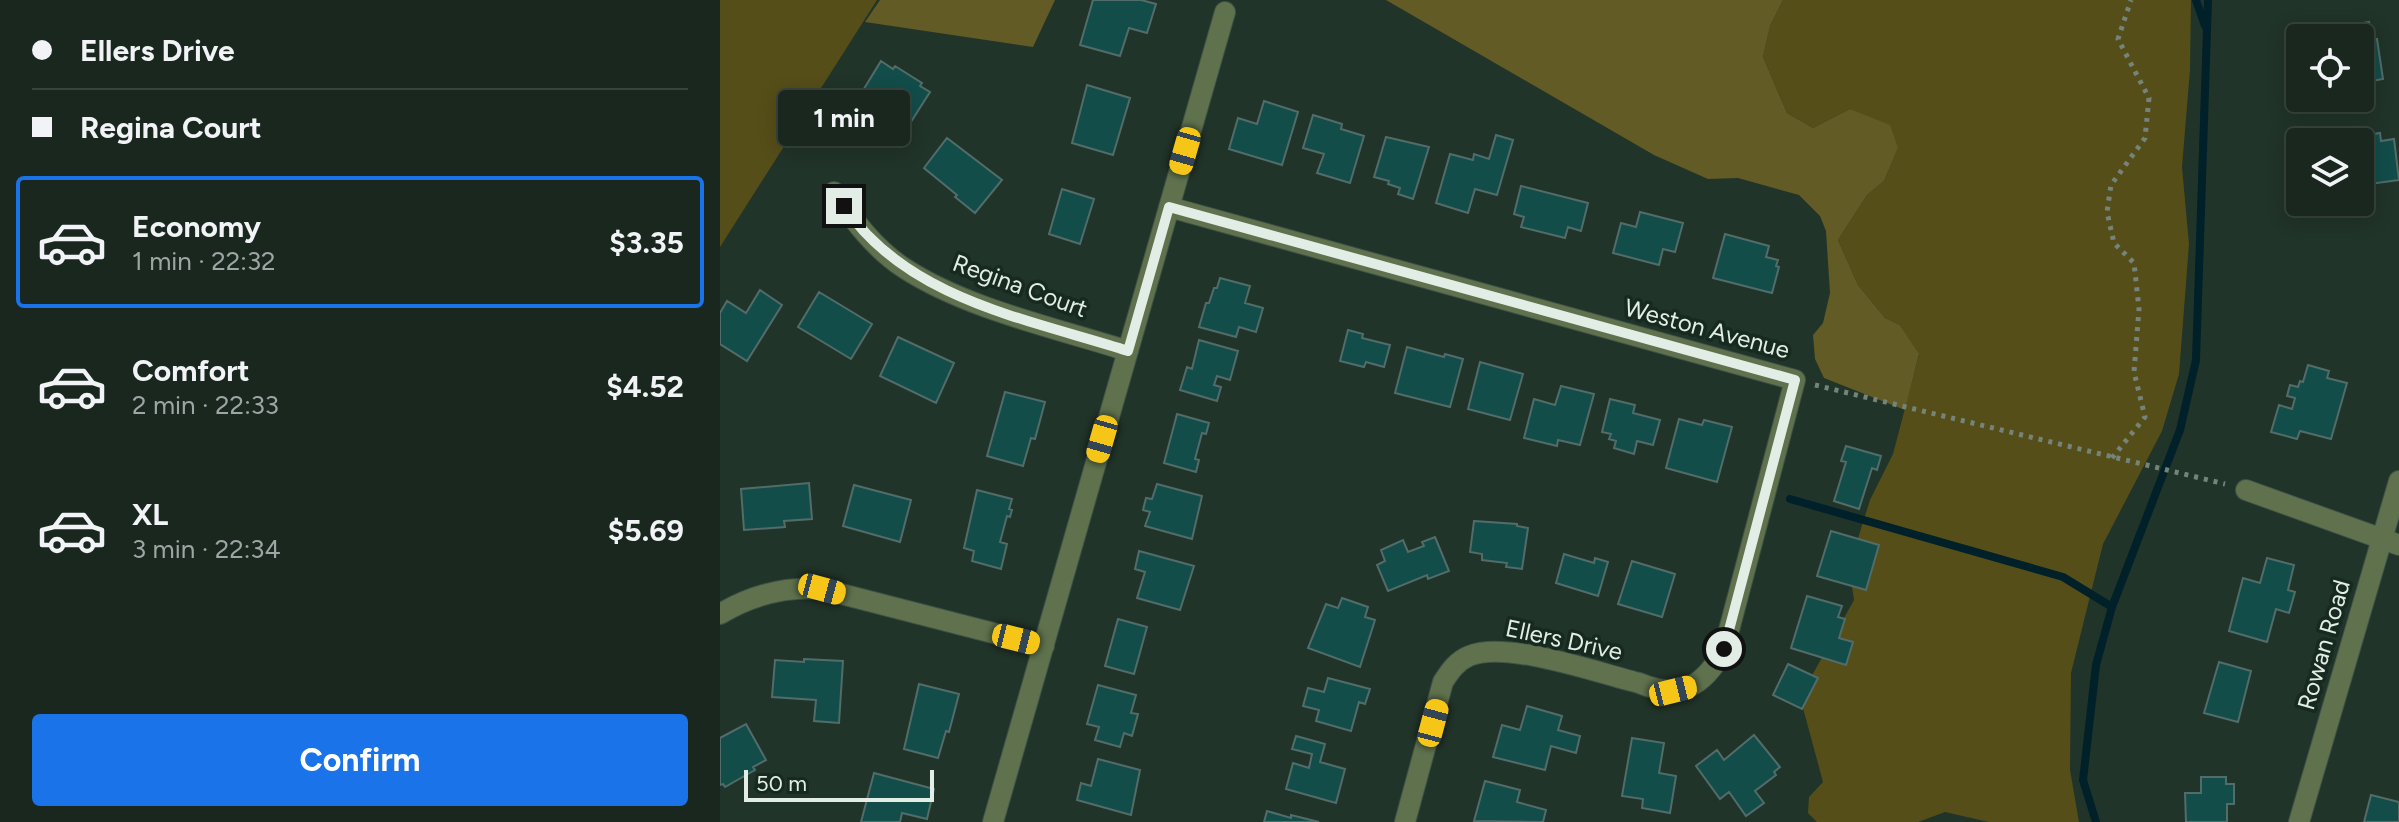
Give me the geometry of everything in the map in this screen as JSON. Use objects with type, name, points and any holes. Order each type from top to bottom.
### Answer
[{"type":"street","points":[[993,822],[1225,12]]},
{"type":"street","name":"Regina Court","points":[[834,192],[877,247],[905,268],[972,302],[1128,351]]},
{"type":"street","name":"Weston Avenue","points":[[1169,207],[1795,380]]},
{"type":"street","name":"Ellers Drive","points":[[1405,822],[1443,682],[1453,667],[1466,656],[1500,650],[1639,683],[1655,690],[1673,691],[1689,687],[1704,678],[1724,649],[1795,380]]},
{"type":"street","name":"Rowan Road","points":[[2299,822],[2391,542],[2399,481]]},
{"type":"street","points":[[2241,488],[2391,542]]},
{"type":"street","points":[[720,614],[753,597],[787,589],[822,589],[1044,646]]},
{"type":"path","points":[[2112,458],[2145,417],[2134,372],[2139,309],[2134,263],[2114,243],[2107,212],[2111,185],[2145,138],[2149,98],[2118,39],[2131,0]]},
{"type":"path","name":"Weston Avenue","points":[[1795,380],[2241,488]]},
{"type":"shaded area","points":[[720,0],[877,0],[720,247]]},
{"type":"shaded area","points":[[880,0],[1055,0],[1033,47],[865,22]]},
{"type":"shaded area","points":[[1386,0],[1783,0],[1770,26],[1763,57],[1787,113],[1813,128],[1850,109],[1890,125],[1898,148],[1884,181],[1867,195],[1838,240],[1858,285],[1885,318],[1900,325],[1919,354],[1905,410],[1824,378],[1815,359],[1813,335],[1823,323],[1830,293],[1826,231],[1820,216],[1799,195],[1738,178],[1708,179],[1654,155]]},
{"type":"shaded area","points":[[1783,0],[2191,0],[2190,70],[2182,167],[2189,244],[2179,374],[2162,431],[2103,544],[2071,673],[2070,770],[2079,822],[1989,822],[1945,812],[1918,822],[1817,822],[1808,813],[1809,797],[1823,782],[1800,697],[1854,600],[1849,567],[1870,500],[1893,454],[1919,355],[1900,325],[1885,318],[1858,285],[1838,240],[1867,195],[1884,181],[1898,148],[1850,109],[1813,128],[1787,113],[1763,57],[1770,26]]},
{"type":"building","points":[[1093,0],[1141,0],[1156,4],[1147,33],[1129,28],[1120,56],[1080,45]]},
{"type":"building","points":[[2377,39],[2383,79],[2374,81],[2374,40]]},
{"type":"building","points":[[881,61],[922,83],[920,86],[930,92],[907,128],[859,97]]},
{"type":"building","points":[[1087,85],[1130,98],[1113,155],[1072,143]]},
{"type":"building","points":[[1264,101],[1298,112],[1282,165],[1229,149],[1238,118],[1257,124]]},
{"type":"building","points":[[1313,115],[1342,124],[1341,129],[1364,136],[1350,183],[1317,173],[1324,154],[1303,148]]},
{"type":"building","points":[[2380,133],[2381,141],[2394,139],[2399,180],[2374,183],[2374,134]]},
{"type":"building","points":[[1496,135],[1513,140],[1497,195],[1475,189],[1468,213],[1436,203],[1450,154],[1473,160],[1474,154],[1489,159]]},
{"type":"building","points":[[1386,137],[1429,147],[1413,199],[1398,194],[1400,188],[1388,184],[1389,181],[1374,177]]},
{"type":"building","points":[[947,138],[1002,180],[975,213],[924,168]]},
{"type":"building","points":[[1521,186],[1588,203],[1581,231],[1568,227],[1565,238],[1521,227],[1524,217],[1514,214]]},
{"type":"building","points":[[1062,189],[1094,199],[1080,244],[1049,234]]},
{"type":"building","points":[[1640,212],[1683,223],[1675,252],[1663,249],[1659,265],[1613,253],[1621,223],[1636,227]]},
{"type":"building","points":[[1725,234],[1769,246],[1766,257],[1778,260],[1776,266],[1779,267],[1772,293],[1713,278]]},
{"type":"building","points":[[1220,278],[1250,286],[1245,303],[1263,308],[1256,332],[1239,327],[1236,337],[1199,327],[1206,303],[1209,303]]},
{"type":"building","points":[[760,290],[782,305],[747,361],[720,344],[720,313],[727,301],[746,313]]},
{"type":"building","points":[[819,292],[872,324],[851,359],[798,327]]},
{"type":"building","points":[[1348,330],[1363,334],[1362,338],[1390,345],[1384,367],[1366,362],[1364,367],[1340,361]]},
{"type":"building","points":[[898,337],[954,363],[936,403],[880,376]]},
{"type":"building","points":[[1199,340],[1238,351],[1230,380],[1217,376],[1214,385],[1221,387],[1217,401],[1180,390],[1187,367],[1192,369]]},
{"type":"building","points":[[1407,347],[1463,359],[1450,407],[1395,393]]},
{"type":"building","points":[[1480,362],[1523,374],[1510,420],[1468,409]]},
{"type":"building","points":[[2308,365],[2329,371],[2327,378],[2347,383],[2331,439],[2300,431],[2297,439],[2271,432],[2279,405],[2292,409],[2295,398],[2287,396],[2290,385],[2298,387],[2300,381],[2303,382]]},
{"type":"building","points":[[1561,386],[1594,394],[1580,445],[1558,440],[1557,446],[1524,438],[1534,399],[1555,405]]},
{"type":"building","points":[[1005,392],[1045,402],[1035,439],[1031,438],[1023,466],[987,456]]},
{"type":"building","points":[[1610,399],[1635,405],[1633,413],[1660,420],[1653,445],[1637,441],[1634,454],[1614,448],[1616,441],[1609,439],[1611,434],[1602,432]]},
{"type":"building","points":[[1177,414],[1209,423],[1206,434],[1202,433],[1195,459],[1199,460],[1196,472],[1164,463]]},
{"type":"building","points":[[1679,419],[1702,425],[1704,420],[1732,427],[1717,482],[1666,468]]},
{"type":"building","points":[[1846,446],[1881,456],[1877,470],[1872,468],[1859,509],[1834,501],[1846,462],[1841,461]]},
{"type":"building","points":[[809,483],[812,519],[784,521],[785,527],[744,530],[741,489]]},
{"type":"building","points":[[1157,484],[1202,496],[1192,539],[1145,526],[1150,512],[1143,510],[1146,498],[1152,499]]},
{"type":"building","points":[[854,485],[911,500],[900,542],[843,526]]},
{"type":"building","points":[[977,490],[1012,499],[1009,509],[1012,510],[1010,517],[1007,516],[1000,542],[1007,544],[1001,569],[972,561],[974,551],[964,548]]},
{"type":"building","points":[[1474,521],[1517,524],[1528,528],[1522,569],[1506,567],[1507,563],[1482,560],[1482,554],[1470,552]]},
{"type":"building","points":[[1831,531],[1879,545],[1866,590],[1817,576]]},
{"type":"building","points":[[1435,537],[1449,571],[1428,579],[1427,575],[1388,591],[1377,565],[1385,561],[1381,550],[1403,540],[1408,552],[1424,546],[1422,542]]},
{"type":"building","points":[[1139,551],[1194,566],[1180,610],[1137,598],[1145,572],[1135,569]]},
{"type":"building","points":[[1564,554],[1594,563],[1595,558],[1608,562],[1598,596],[1556,583]]},
{"type":"building","points":[[2267,558],[2294,565],[2288,590],[2295,592],[2289,613],[2276,609],[2267,642],[2229,631],[2243,578],[2260,583]]},
{"type":"building","points":[[1632,561],[1675,574],[1662,617],[1618,604]]},
{"type":"building","points":[[1807,596],[1842,606],[1838,617],[1845,619],[1839,638],[1853,642],[1846,665],[1791,648]]},
{"type":"building","points":[[1342,598],[1368,607],[1365,617],[1375,620],[1360,667],[1308,648],[1326,604],[1338,608]]},
{"type":"building","points":[[1118,619],[1147,627],[1134,674],[1105,666]]},
{"type":"building","points":[[804,659],[843,661],[839,723],[814,721],[816,700],[772,697],[775,660],[804,662]]},
{"type":"building","points":[[2219,662],[2251,671],[2238,722],[2204,713]]},
{"type":"building","points":[[1788,664],[1818,678],[1802,709],[1773,695]]},
{"type":"building","points":[[1328,678],[1370,689],[1365,704],[1359,702],[1351,731],[1316,721],[1319,710],[1303,706],[1308,688],[1324,692]]},
{"type":"building","points":[[919,684],[959,694],[938,758],[904,749]]},
{"type":"building","points":[[1098,685],[1136,695],[1131,713],[1138,714],[1132,736],[1124,733],[1120,747],[1095,740],[1099,727],[1087,724]]},
{"type":"building","points":[[1527,706],[1562,716],[1558,730],[1580,736],[1576,753],[1551,746],[1545,770],[1493,757],[1502,725],[1520,730]]},
{"type":"building","points":[[746,724],[766,760],[725,787],[720,785],[720,738]]},
{"type":"building","points":[[1754,735],[1780,767],[1774,772],[1776,775],[1755,791],[1764,803],[1746,816],[1729,792],[1720,799],[1696,766],[1717,750],[1724,760]]},
{"type":"building","points":[[1296,736],[1325,744],[1320,762],[1345,769],[1336,803],[1286,789],[1293,763],[1309,768],[1312,754],[1292,749]]},
{"type":"building","points":[[1632,738],[1664,743],[1659,773],[1676,776],[1670,813],[1642,808],[1643,799],[1622,796]]},
{"type":"building","points":[[1098,759],[1140,770],[1131,815],[1077,800],[1081,783],[1091,786]]},
{"type":"building","points":[[874,773],[934,789],[927,819],[902,813],[900,822],[861,822]]},
{"type":"building","points":[[2201,777],[2226,777],[2226,784],[2234,784],[2234,804],[2227,804],[2227,822],[2186,822],[2185,793],[2201,793]]},
{"type":"building","points":[[1485,781],[1520,790],[1517,802],[1546,810],[1543,822],[1474,821]]},
{"type":"building","points":[[2371,795],[2399,802],[2399,822],[2364,822]]},
{"type":"building","points":[[1267,811],[1291,818],[1291,815],[1319,822],[1264,822]]},
{"type":"waterway","points":[[2196,0],[2205,26]]},
{"type":"waterway","points":[[2096,822],[2083,780],[2096,665],[2112,607],[2180,430],[2196,360],[2208,0]]},
{"type":"waterway","points":[[1790,499],[2063,577],[2112,607]]},
{"type":"route","points":[[844,206],[877,247],[905,268],[972,302],[1128,351],[1169,207],[1795,380],[1724,649]]}]
